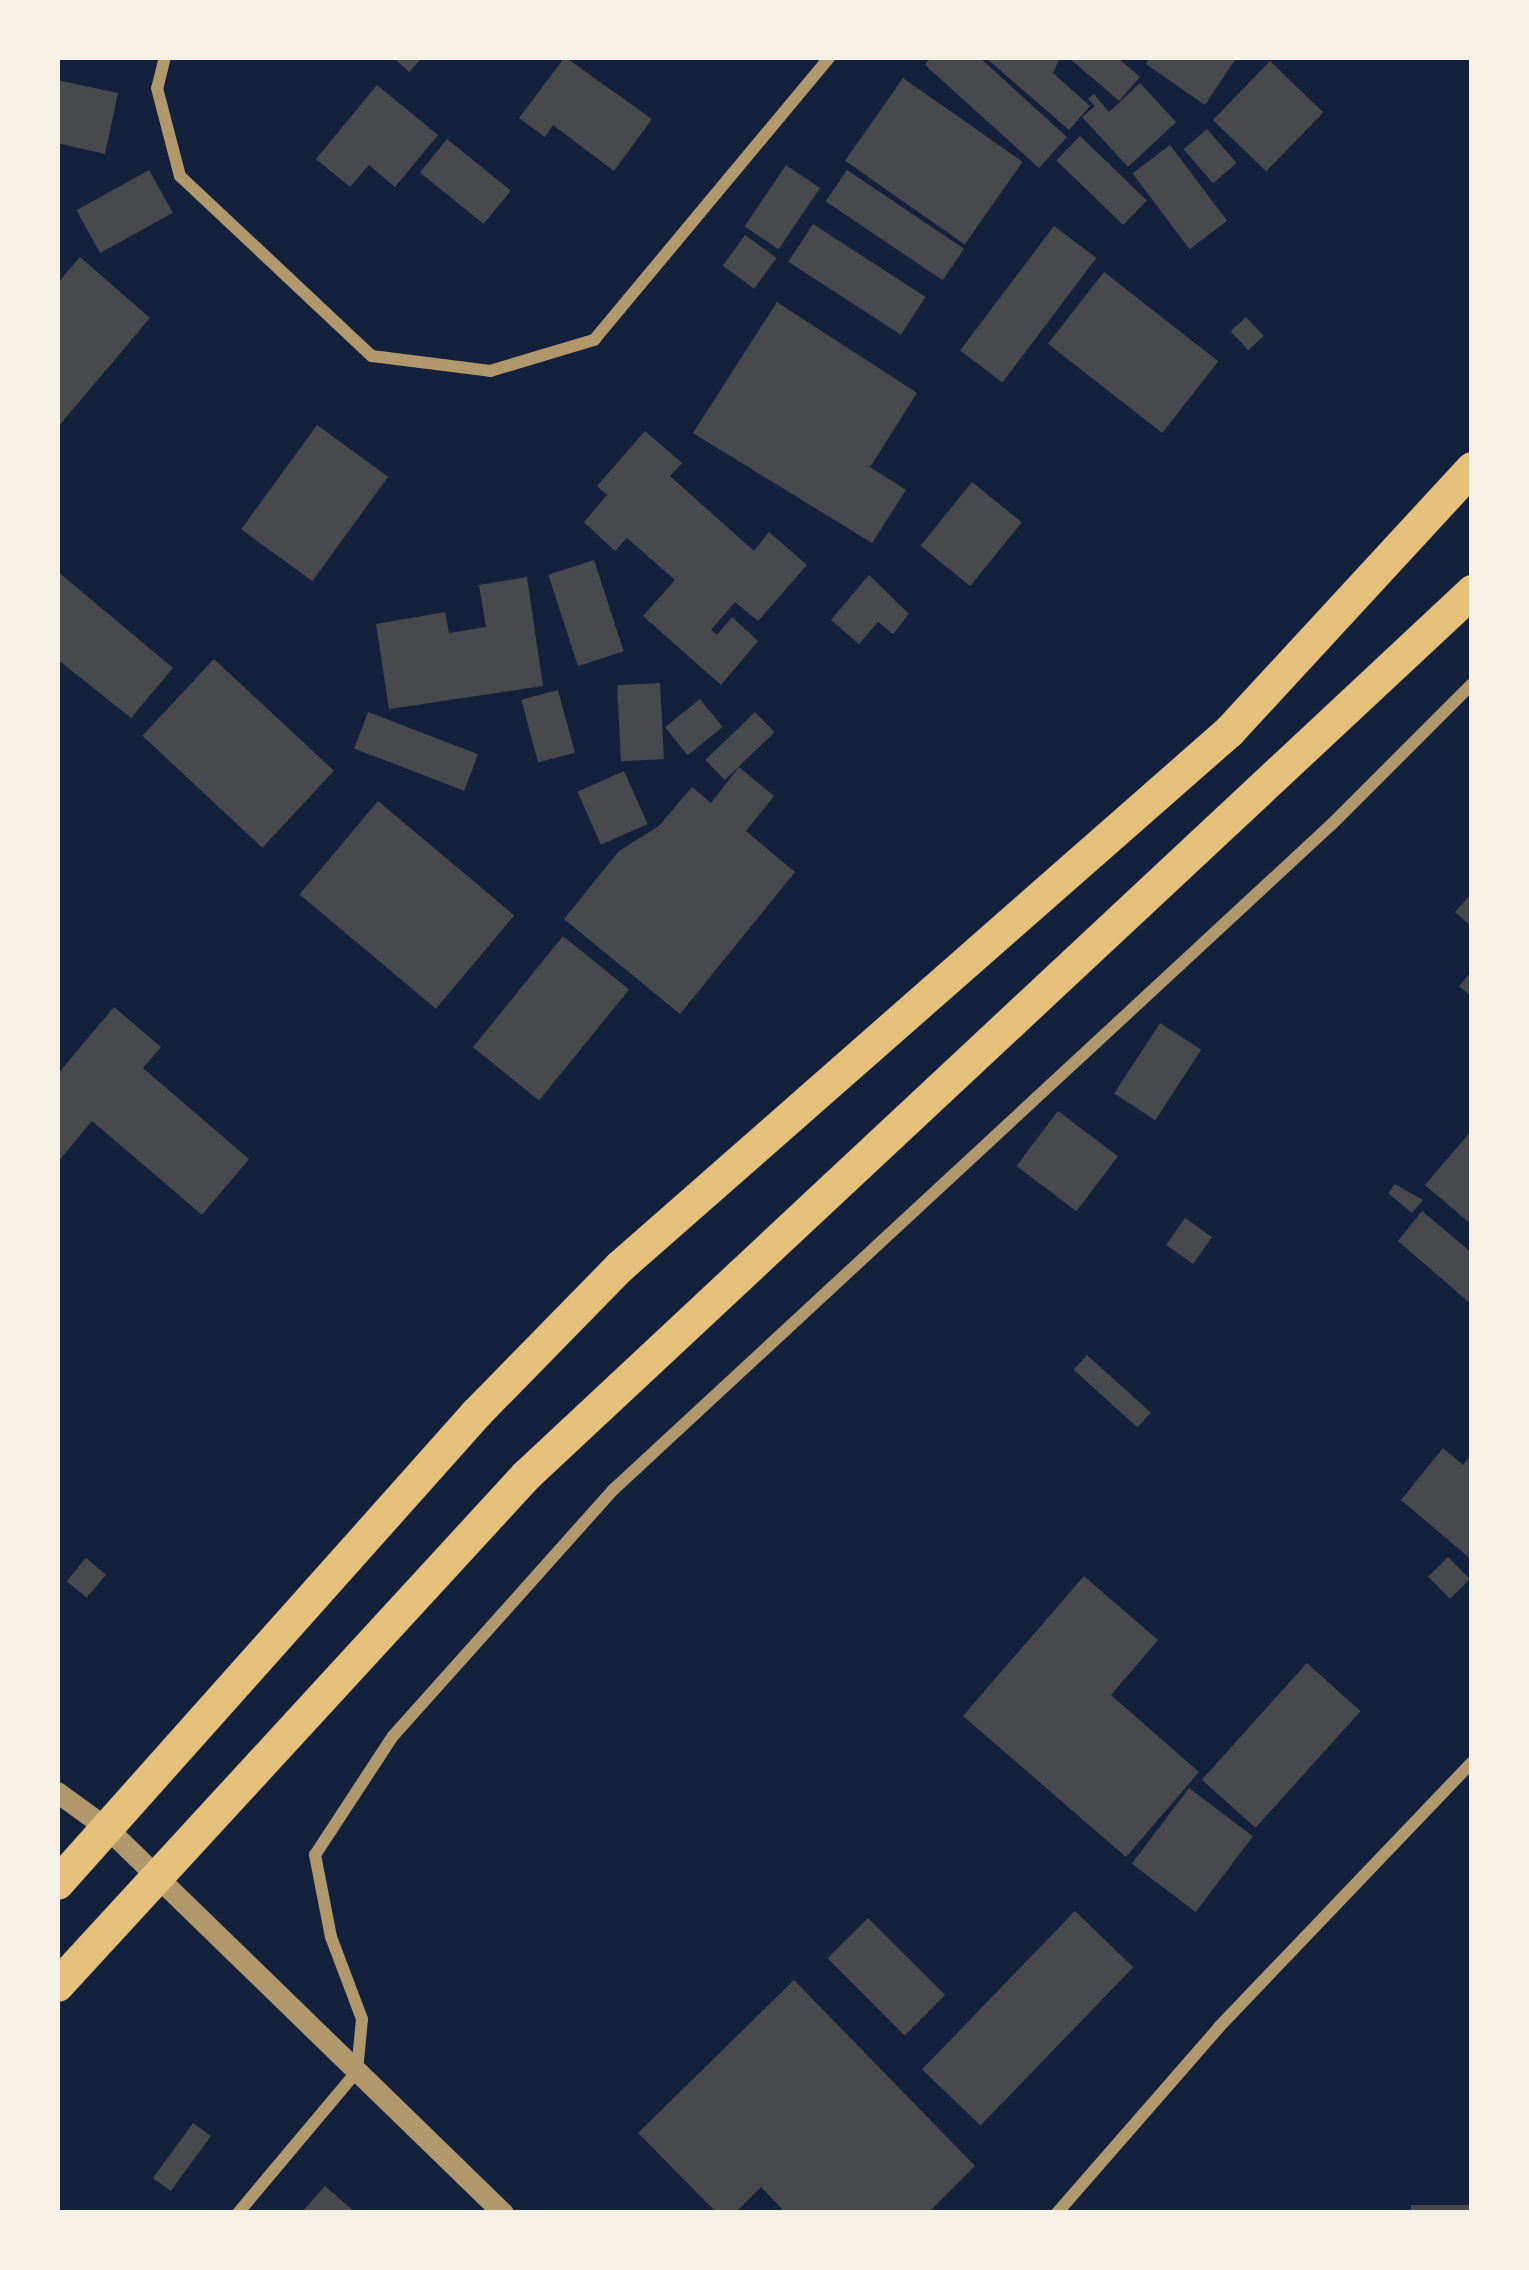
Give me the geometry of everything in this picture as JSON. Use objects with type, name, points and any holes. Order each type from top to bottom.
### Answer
[{"type":"highway","points":[[57,1883],[476,1413],[620,1266],[1228,731],[1472,468]]},
{"type":"highway","points":[[57,1985],[161,1880],[526,1475],[1472,591]]},
{"type":"street","points":[[165,57],[157,88],[181,176],[372,356],[490,371],[594,340],[830,57]]},
{"type":"street","points":[[238,2213],[357,2071],[362,2019],[331,1937],[315,1855],[393,1736],[614,1490],[1331,825],[1472,684]]},
{"type":"street","points":[[1057,2213],[1219,2026],[1472,1762]]},
{"type":"street","points":[[57,1792],[108,1829],[503,2213]]},
{"type":"building","points":[[393,57],[423,57],[409,72]]},
{"type":"building","points":[[565,57],[652,119],[614,171],[553,125],[545,137],[519,118]]},
{"type":"building","points":[[931,57],[979,57],[1067,137],[1039,168],[925,65]]},
{"type":"building","points":[[985,57],[1060,57],[1053,73],[1090,106],[1069,130]]},
{"type":"building","points":[[1068,57],[1117,57],[1140,77],[1119,101]]},
{"type":"building","points":[[1151,57],[1237,57],[1205,105],[1146,64]]},
{"type":"building","points":[[1270,61],[1323,112],[1266,171],[1213,120]]},
{"type":"building","points":[[903,78],[1023,162],[965,244],[845,161]]},
{"type":"building","points":[[57,80],[118,93],[105,154],[57,143]]},
{"type":"building","points":[[1140,83],[1176,122],[1128,167],[1082,117],[1095,106],[1088,99],[1094,94],[1109,112]]},
{"type":"building","points":[[377,85],[438,135],[395,187],[369,165],[350,187],[316,159]]},
{"type":"building","points":[[1207,129],[1237,163],[1213,183],[1184,149]]},
{"type":"building","points":[[1080,136],[1147,201],[1123,225],[1056,160]]},
{"type":"building","points":[[447,139],[511,191],[484,224],[420,172]]},
{"type":"building","points":[[1170,145],[1227,221],[1190,249],[1132,173]]},
{"type":"building","points":[[786,165],[820,188],[779,249],[745,226]]},
{"type":"building","points":[[149,170],[173,213],[100,253],[76,210]]},
{"type":"building","points":[[847,170],[964,249],[943,280],[826,202]]},
{"type":"building","points":[[813,224],[925,297],[901,335],[788,262]]},
{"type":"building","points":[[1054,226],[1096,258],[1002,382],[960,351]]},
{"type":"building","points":[[745,235],[777,258],[754,289],[723,266]]},
{"type":"building","points":[[80,257],[150,318],[57,428],[57,284]]},
{"type":"building","points":[[1104,272],[1218,361],[1162,433],[1048,344]]},
{"type":"building","points":[[777,302],[917,393],[870,467],[906,490],[872,543],[693,433]]},
{"type":"building","points":[[1246,317],[1264,336],[1248,350],[1231,331]]},
{"type":"building","points":[[317,425],[388,477],[312,581],[241,529]]},
{"type":"building","points":[[645,431],[682,463],[670,476],[754,551],[769,532],[807,565],[758,621],[735,602],[711,630],[717,635],[732,617],[758,641],[721,685],[643,616],[675,580],[627,538],[615,551],[584,522],[607,495],[597,486]]},
{"type":"building","points":[[972,482],[1022,522],[970,586],[920,546]]},
{"type":"building","points":[[594,560],[624,651],[578,666],[548,575]]},
{"type":"building","points":[[57,571],[173,668],[131,718],[57,659]]},
{"type":"building","points":[[869,575],[909,614],[893,634],[878,622],[859,644],[831,620]]},
{"type":"building","points":[[527,577],[543,686],[389,709],[376,624],[445,612],[449,633],[486,627],[479,585]]},
{"type":"building","points":[[214,659],[334,771],[262,848],[142,736]]},
{"type":"building","points":[[660,683],[664,759],[621,761],[617,685]]},
{"type":"building","points":[[558,690],[575,753],[538,763],[521,700]]},
{"type":"building","points":[[700,699],[723,727],[688,755],[665,727]]},
{"type":"building","points":[[368,712],[478,754],[464,791],[354,748]]},
{"type":"building","points":[[755,712],[774,732],[725,780],[705,760]]},
{"type":"building","points":[[739,767],[774,796],[746,831],[795,872],[680,1014],[564,919],[619,851],[659,826],[692,787],[711,803]]},
{"type":"building","points":[[624,771],[648,824],[601,845],[577,792]]},
{"type":"building","points":[[378,801],[514,915],[436,1009],[300,894]]},
{"type":"building","points":[[1472,893],[1472,927],[1455,912]]},
{"type":"building","points":[[563,936],[629,989],[539,1101],[473,1047]]},
{"type":"building","points":[[1472,971],[1472,997],[1459,986]]},
{"type":"building","points":[[114,1007],[161,1047],[143,1068],[249,1159],[202,1215],[92,1121],[57,1163],[57,1075]]},
{"type":"building","points":[[1160,1023],[1201,1050],[1155,1120],[1114,1093]]},
{"type":"building","points":[[1058,1111],[1118,1156],[1076,1211],[1016,1166]]},
{"type":"building","points":[[1472,1130],[1472,1225],[1425,1185]]},
{"type":"building","points":[[1395,1184],[1423,1200],[1412,1213],[1388,1193]]},
{"type":"building","points":[[1422,1211],[1472,1253],[1472,1305],[1398,1241]]},
{"type":"building","points":[[1185,1218],[1212,1237],[1193,1264],[1166,1245]]},
{"type":"building","points":[[1087,1355],[1151,1413],[1138,1427],[1074,1370]]},
{"type":"building","points":[[1443,1448],[1463,1465],[1472,1454],[1472,1560],[1401,1500]]},
{"type":"building","points":[[1448,1557],[1470,1579],[1450,1599],[1428,1577]]},
{"type":"building","points":[[86,1558],[106,1575],[87,1598],[67,1581]]},
{"type":"building","points":[[1084,1576],[1158,1640],[1111,1695],[1199,1772],[1126,1857],[963,1716]]},
{"type":"building","points":[[1307,1663],[1361,1711],[1255,1828],[1202,1780]]},
{"type":"building","points":[[1189,1788],[1253,1836],[1196,1912],[1132,1864]]},
{"type":"building","points":[[1075,1911],[1133,1967],[980,2126],[922,2069]]},
{"type":"building","points":[[868,1918],[945,1995],[905,2035],[828,1958]]},
{"type":"building","points":[[794,1980],[975,2166],[928,2213],[786,2213],[761,2187],[735,2213],[717,2213],[638,2133]]},
{"type":"building","points":[[193,2123],[211,2136],[171,2191],[153,2178]]},
{"type":"building","points":[[325,2186],[356,2213],[301,2213]]},
{"type":"building","points":[[1411,2205],[1472,2205],[1472,2213],[1411,2213]]}]
